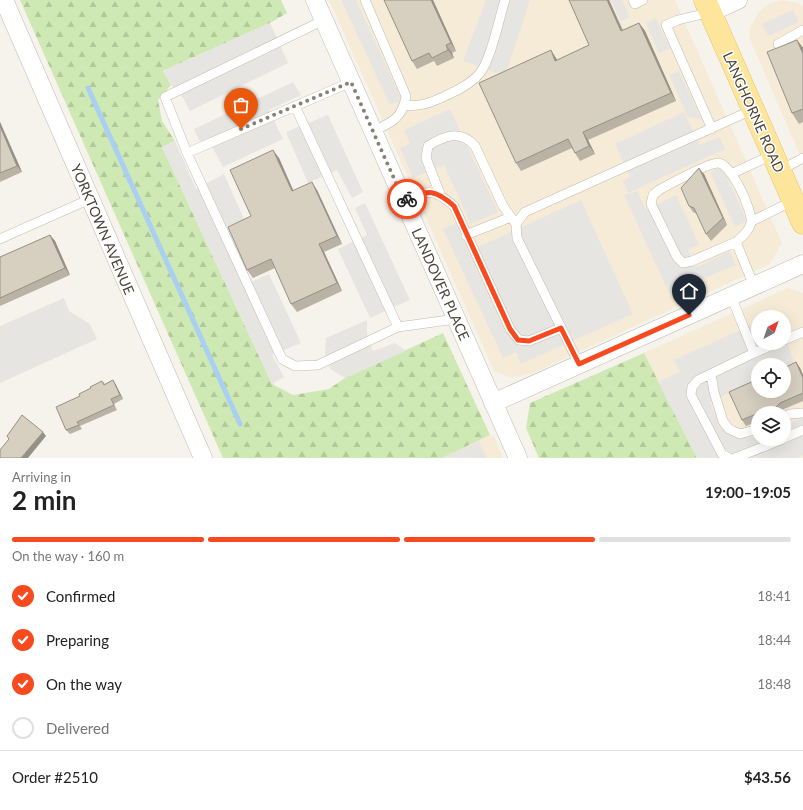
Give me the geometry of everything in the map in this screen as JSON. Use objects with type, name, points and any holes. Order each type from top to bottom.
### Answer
[{"type":"main road","name":"LANGHORNE ROAD","points":[[708,6],[752,110],[803,224]]},
{"type":"street","name":"YORKTOWN AVENUE","points":[[4,0],[203,458]]},
{"type":"street","name":"LANDOVER PLACE","points":[[315,0],[493,403],[514,457]]},
{"type":"street","points":[[708,6],[738,0]]},
{"type":"street","points":[[493,403],[803,264]]},
{"type":"lane","points":[[365,0],[405,100],[414,106],[426,104],[468,83],[480,73],[487,59],[504,0]]},
{"type":"lane","points":[[633,0],[635,4],[643,0]]},
{"type":"lane","points":[[708,6],[666,25],[712,129]]},
{"type":"lane","points":[[324,20],[165,96],[187,153],[282,359],[295,366],[318,365],[398,327],[456,320]]},
{"type":"lane","points":[[778,44],[803,30]]},
{"type":"lane","points":[[187,153],[351,82]]},
{"type":"lane","points":[[373,131],[389,124],[400,114],[405,100]]},
{"type":"lane","points":[[295,106],[398,327]]},
{"type":"lane","points":[[466,235],[513,220],[525,212],[752,110]]},
{"type":"lane","points":[[561,328],[529,341],[518,340],[510,329],[454,206],[440,194],[426,158],[428,146],[440,138],[457,134],[470,140],[475,146],[503,206],[513,220],[517,238],[579,364]]},
{"type":"lane","points":[[732,173],[803,158]]},
{"type":"lane","points":[[718,163],[726,165],[732,173],[752,221],[749,230],[736,242],[684,263],[677,257],[654,213],[651,204],[654,195],[659,190],[718,163]]},
{"type":"lane","points":[[404,201],[423,192],[440,194]]},
{"type":"lane","points":[[0,239],[90,199]]},
{"type":"lane","points":[[752,221],[793,201]]},
{"type":"lane","points":[[736,242],[754,286]]},
{"type":"lane","points":[[730,296],[754,353]]},
{"type":"lane","points":[[791,337],[803,332]]},
{"type":"lane","points":[[729,458],[722,454],[691,395],[692,387],[698,380],[761,350]]},
{"type":"lane","points":[[711,374],[719,411],[726,427],[740,434],[751,431]]},
{"type":"lane","points":[[791,414],[803,413]]},
{"type":"lane","points":[[791,435],[803,430]]},
{"type":"lane","points":[[735,458],[765,446]]},
{"type":"shaded area","points":[[329,0],[675,0],[782,243],[770,264],[533,373],[512,378],[494,371]]},
{"type":"shaded area","points":[[341,0],[356,0],[402,100],[390,105]]},
{"type":"shaded area","points":[[486,0],[530,0],[505,76],[463,61]]},
{"type":"shaded area","points":[[611,0],[622,0],[630,17],[621,21]]},
{"type":"shaded area","points":[[781,0],[798,3],[803,6],[803,162],[749,37],[750,28],[760,10],[771,3]]},
{"type":"shaded area","points":[[793,10],[799,22],[768,36],[762,24]]},
{"type":"shaded area","points":[[656,18],[670,49],[659,53],[646,23]]},
{"type":"shaded area","points":[[270,23],[288,63],[190,111],[183,98],[171,85],[163,71]]},
{"type":"shaded area","points":[[679,71],[701,119],[688,117],[669,75]]},
{"type":"shaded area","points":[[293,82],[301,95],[269,110],[283,139],[223,167],[208,139],[200,142],[194,129]]},
{"type":"shaded area","points":[[450,109],[498,212],[471,224],[444,165],[413,178],[400,148],[410,143],[404,130]]},
{"type":"shaded area","points":[[684,112],[700,145],[720,137],[725,149],[628,193],[623,181],[630,177],[615,144]]},
{"type":"shaded area","points":[[328,115],[363,192],[352,198],[337,170],[308,183],[286,132]]},
{"type":"shaded area","points":[[175,141],[196,189],[224,174],[244,219],[226,227],[251,282],[269,274],[301,343],[272,355],[284,377],[272,384],[162,147]]},
{"type":"shaded area","points":[[722,166],[747,221],[735,227],[710,172]]},
{"type":"shaded area","points":[[637,191],[646,210],[676,195],[699,244],[688,250],[697,267],[730,251],[736,265],[669,293],[624,195]]},
{"type":"shaded area","points":[[581,200],[633,314],[521,364],[516,352],[503,358],[443,229],[456,223],[469,251]]},
{"type":"shaded area","points":[[365,203],[410,300],[370,318],[338,249],[367,235],[355,208]]},
{"type":"shaded area","points":[[788,288],[803,293],[803,458],[697,458],[644,353]]},
{"type":"shaded area","points":[[64,298],[69,311],[90,324],[97,339],[0,383],[0,326]]},
{"type":"shaded area","points":[[367,320],[367,334],[373,351],[395,343],[406,351],[345,378],[330,369],[325,354],[326,338]]},
{"type":"shaded area","points":[[751,325],[751,350],[790,350],[795,364],[791,366],[791,358],[751,358],[751,383],[710,402],[720,426],[730,435],[739,438],[751,438],[751,446],[791,446],[791,423],[803,417],[803,455],[796,458],[697,458],[658,382],[680,372],[674,360]]},
{"type":"shaded area","points":[[490,435],[494,436],[503,458],[442,458]]},
{"type":"shaded area","points":[[479,441],[487,458],[442,458]]},
{"type":"green space","points":[[20,0],[281,0],[287,13],[270,23],[163,71],[171,85],[158,100],[162,121],[175,141],[162,147],[272,384],[293,395],[329,389],[345,378],[443,333],[490,435],[442,458],[223,458]]},
{"type":"green space","points":[[644,353],[697,458],[539,458],[526,428],[530,403]]},
{"type":"building","points":[[384,0],[431,0],[451,43],[446,45],[448,50],[432,58],[429,53],[412,61]]},
{"type":"building","points":[[569,0],[607,0],[621,31],[639,23],[671,93],[583,132],[589,146],[575,153],[568,139],[516,163],[479,83],[551,50],[555,61],[589,45]]},
{"type":"building","points":[[797,40],[803,54],[803,109],[792,113],[767,52]]},
{"type":"building","points":[[0,126],[17,166],[0,173]]},
{"type":"building","points":[[273,150],[292,191],[312,182],[337,236],[319,244],[337,283],[291,304],[271,259],[247,270],[228,227],[251,216],[230,170]]},
{"type":"building","points":[[699,168],[723,218],[706,234],[694,208],[689,206],[681,188]]},
{"type":"building","points":[[50,235],[65,268],[0,298],[0,257]]},
{"type":"building","points":[[796,362],[803,378],[803,393],[780,403],[777,406],[751,406],[751,416],[742,420],[729,392],[751,382],[751,398],[791,398],[791,364]]},
{"type":"building","points":[[113,380],[120,395],[111,399],[114,405],[77,422],[79,425],[66,430],[56,407],[80,396],[79,394],[102,381],[104,385]]},
{"type":"building","points":[[22,415],[43,432],[21,458],[0,458],[0,450],[9,439],[7,436]]},
{"type":"waterway","points":[[88,88],[240,424]]},
{"type":"way so far","points":[[241,129],[351,82],[404,201],[407,199]]},
{"type":"route","points":[[407,199],[423,192],[440,194],[454,206],[460,223],[510,329],[518,340],[529,341],[561,328],[579,364],[689,315]]}]
